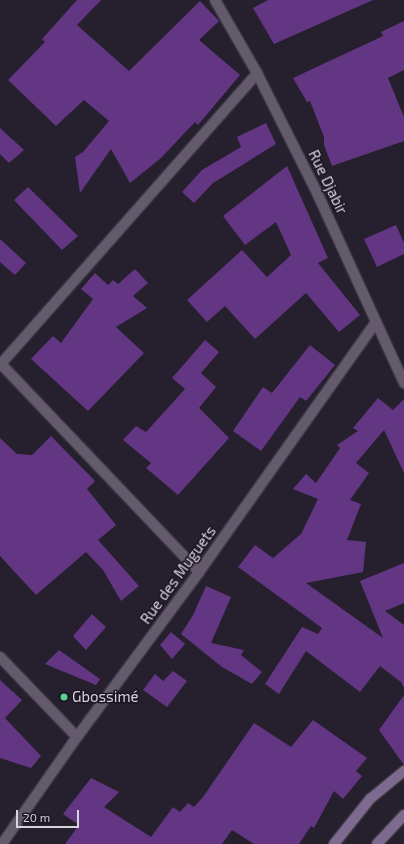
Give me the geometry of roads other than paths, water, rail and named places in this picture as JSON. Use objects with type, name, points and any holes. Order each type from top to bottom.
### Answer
[{"type":"main road","points":[[334,844],[370,799],[404,771]]},
{"type":"main road","points":[[377,844],[404,815]]},
{"type":"street","name":"Rue Djabir","points":[[215,0],[257,73],[318,195],[404,382]]},
{"type":"street","points":[[199,572],[0,364],[257,73]]},
{"type":"street","name":"Rue des Muguets","points":[[2,844],[77,737],[199,572],[376,322]]},
{"type":"street","points":[[0,657],[77,737]]},
{"type":"place","name":"Gbossimé","points":[[64,697]]}]
